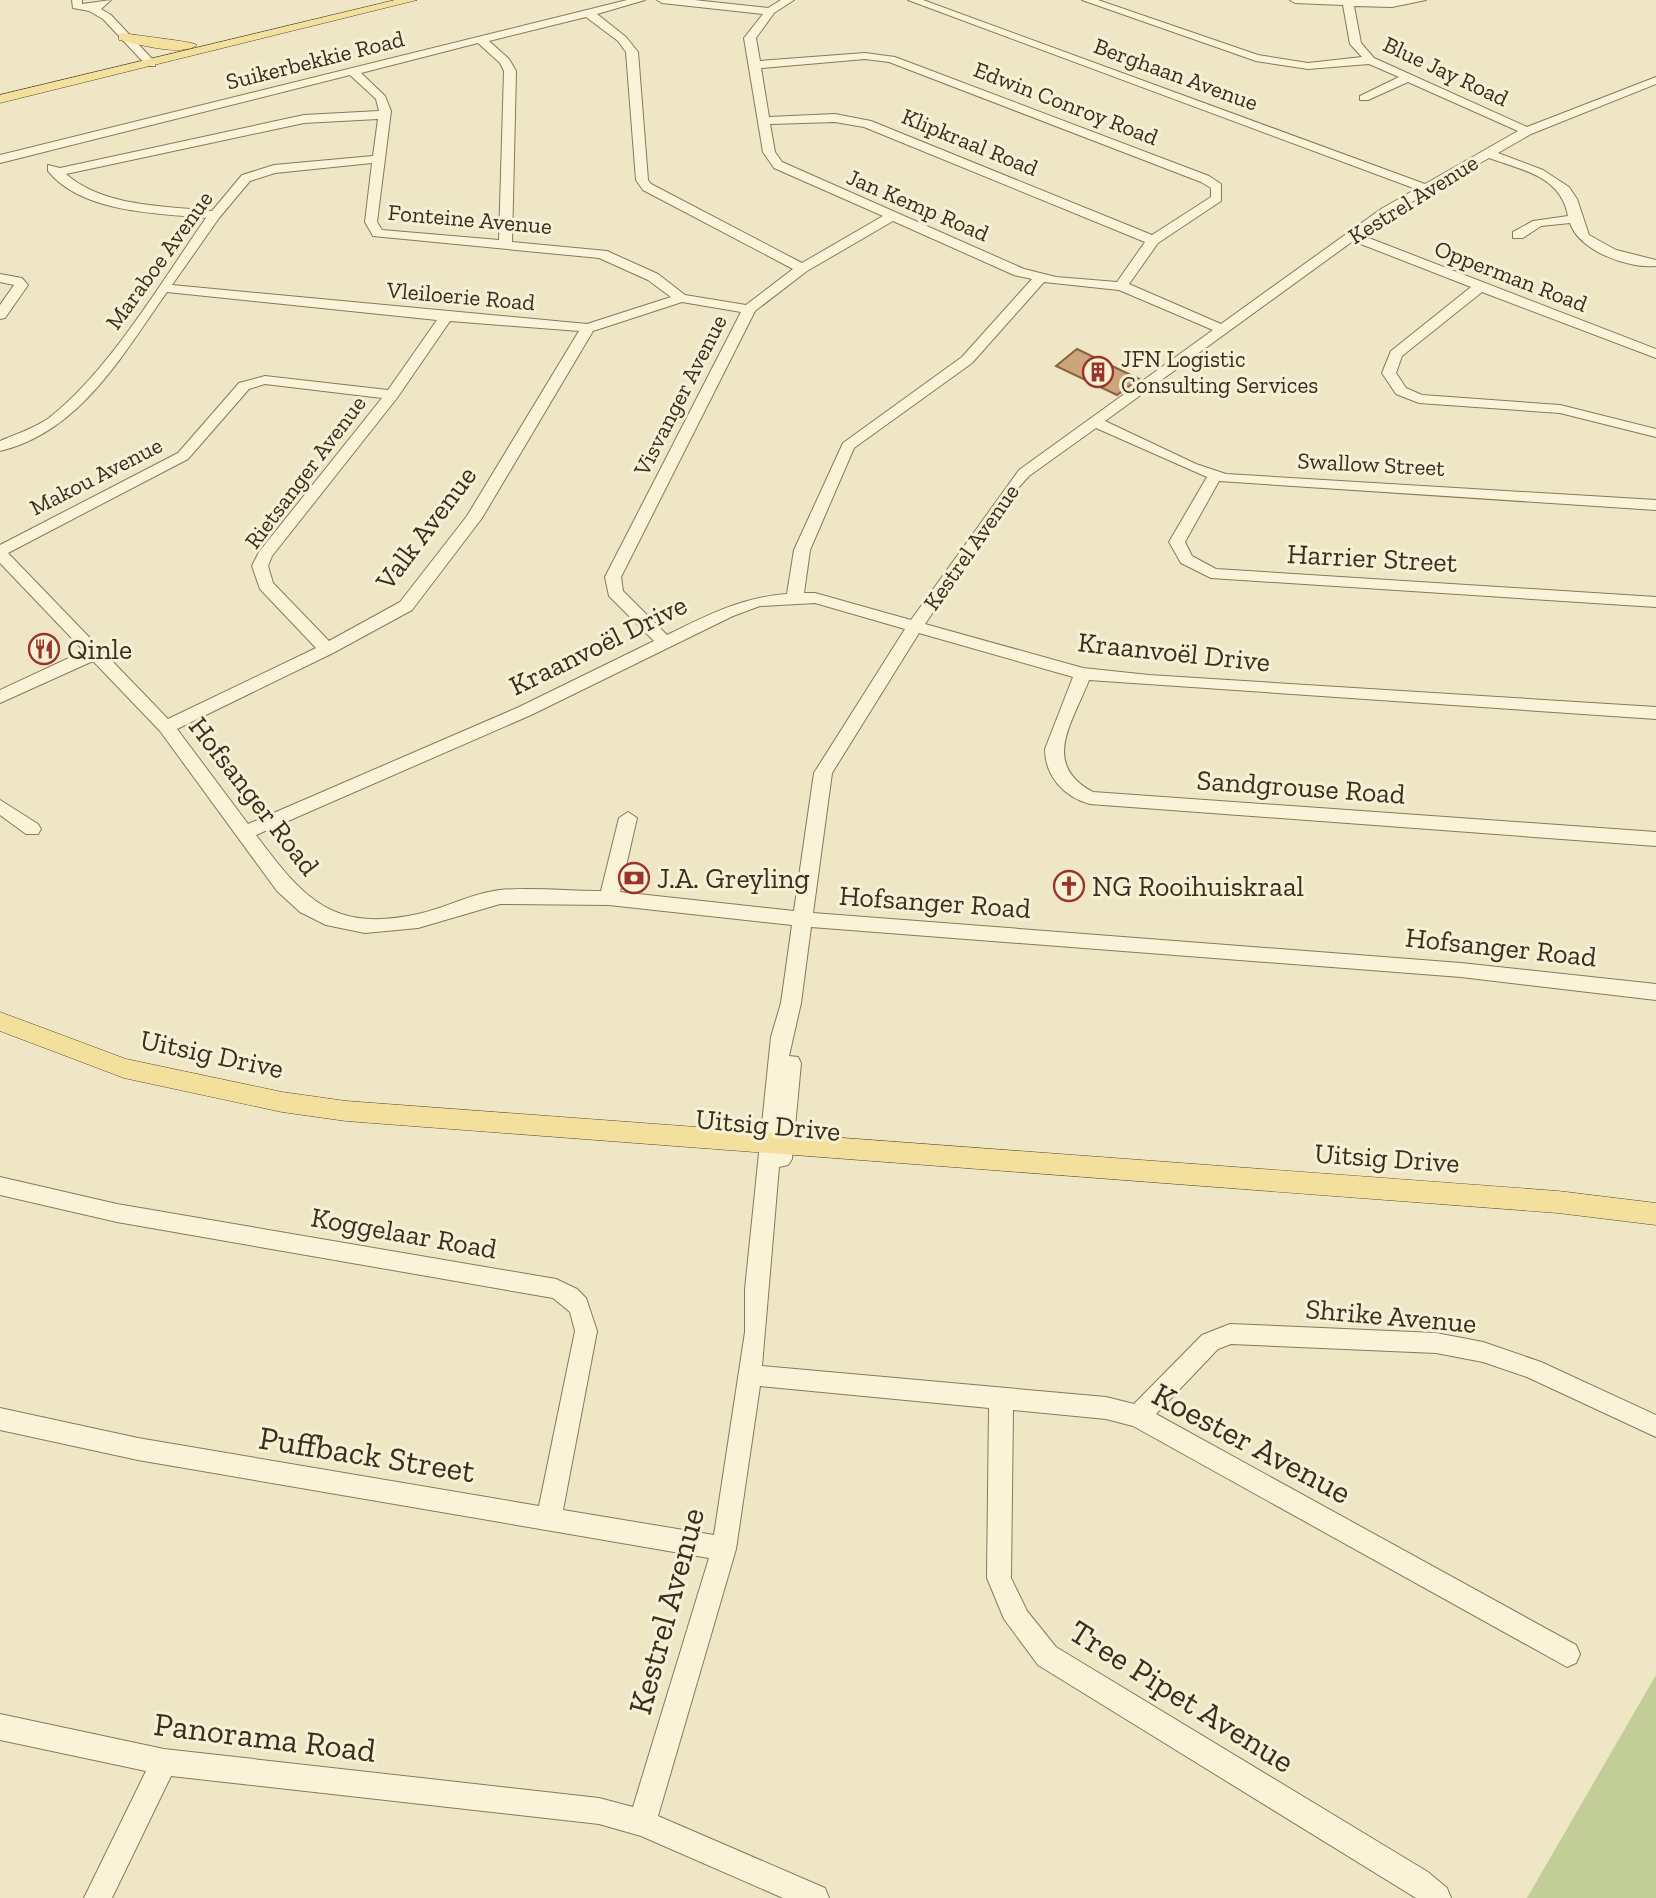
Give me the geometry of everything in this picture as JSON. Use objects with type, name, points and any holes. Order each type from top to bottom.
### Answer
[{"type":"main road","points":[[0,97],[389,0]]},
{"type":"main road","points":[[0,97],[411,0]]},
{"type":"main road","points":[[62,80],[108,61],[121,45],[122,34],[162,45],[187,45],[322,16]]},
{"type":"main road","name":"Uitsig Drive","points":[[0,1021],[112,1064],[160,1077],[282,1102],[419,1119],[446,1127],[989,1171],[1114,1171],[1559,1202],[1656,1214]]},
{"type":"street","points":[[77,0],[77,6],[92,8],[107,17],[149,61]]},
{"type":"street","name":"Suikerbekkie Road","points":[[0,159],[40,152],[640,0]]},
{"type":"street","points":[[662,0],[769,11]]},
{"type":"street","name":"Jan Kemp Road","points":[[789,0],[769,11],[750,35],[769,152],[778,165],[1040,278],[1121,286],[1222,328]]},
{"type":"street","name":"Berghaan Avenue","points":[[912,0],[1425,188]]},
{"type":"street","points":[[1087,0],[1256,58],[1308,66],[1370,60]]},
{"type":"street","points":[[1295,0],[1392,4],[1421,0]]},
{"type":"street","points":[[92,8],[105,2],[107,17]]},
{"type":"street","name":"Blue Jay Road","points":[[1347,2],[1356,44],[1370,60],[1527,131]]},
{"type":"street","points":[[587,12],[630,47],[642,180],[647,187],[802,268]]},
{"type":"street","points":[[480,39],[505,61],[510,71],[505,244]]},
{"type":"street","name":"Edwin Conroy Road","points":[[754,65],[865,56],[891,59],[1205,179],[1217,187],[1217,198],[1153,240],[1121,286]]},
{"type":"street","points":[[56,173],[304,119],[385,115],[381,97],[353,72]]},
{"type":"street","points":[[1364,98],[1407,78]]},
{"type":"street","name":"Kestrel Avenue","points":[[642,1823],[724,1549],[756,1332],[767,1297],[775,1152],[793,1038],[791,1003],[823,773],[916,625],[1014,484],[1094,421],[1222,328],[1425,188],[1527,131],[1656,80]]},
{"type":"street","name":"Fonteine Avenue","points":[[385,115],[370,222],[378,233],[388,236],[574,249],[612,257],[653,277],[681,299]]},
{"type":"street","name":"Klipkraal Road","points":[[764,121],[835,118],[867,124],[1153,240]]},
{"type":"street","points":[[40,152],[67,183],[115,202],[215,215]]},
{"type":"street","points":[[1487,153],[1539,174],[1562,188],[1569,196],[1581,234],[1594,244],[1651,263]]},
{"type":"street","name":"Maraboe Avenue","points":[[0,447],[51,423],[75,403],[105,370],[215,215],[246,178],[256,174],[379,159]]},
{"type":"street","name":"Visvanger Avenue","points":[[665,642],[615,592],[613,577],[749,309],[802,268],[892,216]]},
{"type":"street","points":[[1518,235],[1529,225],[1576,219]]},
{"type":"street","name":"Opperman Road","points":[[1352,236],[1656,354]]},
{"type":"street","points":[[0,278],[17,281],[21,285],[0,315]]},
{"type":"street","points":[[795,598],[802,550],[848,446],[967,360],[1040,278]]},
{"type":"street","points":[[1480,286],[1396,354],[1389,373],[1401,391],[1425,400],[1569,410],[1656,433]]},
{"type":"street","name":"Vleiloerie Road","points":[[165,288],[446,317],[588,328],[681,299],[749,309]]},
{"type":"street","name":"Rietsanger Avenue","points":[[327,649],[266,584],[260,566],[265,555],[392,395],[446,317]]},
{"type":"street","name":"Valk Avenue","points":[[166,727],[390,617],[412,600],[474,518],[588,328]]},
{"type":"street","name":"Makou Avenue","points":[[0,552],[183,457],[244,386],[252,382],[265,380],[392,395]]},
{"type":"street","name":"Swallow Street","points":[[1094,421],[1215,476],[1656,505]]},
{"type":"street","name":"Harrier Street","points":[[1215,476],[1177,542],[1181,554],[1188,561],[1217,574],[1656,602]]},
{"type":"street","name":"Hofsanger Road","points":[[0,552],[166,727],[284,886],[307,907],[334,920],[365,926],[391,926],[418,921],[500,897],[608,898],[803,919],[1461,970],[1656,992]]},
{"type":"street","name":"Kraanvoël Drive","points":[[243,834],[525,711],[727,612],[758,601],[795,598],[839,603],[1083,674],[1149,681],[1656,713]]},
{"type":"street","points":[[0,697],[97,652]]},
{"type":"street","name":"Sandgrouse Road","points":[[1083,674],[1054,749],[1053,760],[1067,784],[1090,798],[1656,839]]},
{"type":"street","points":[[0,806],[32,829]]},
{"type":"street","points":[[608,898],[628,817]]},
{"type":"street","name":"Koggelaar Road","points":[[0,1186],[117,1213],[556,1289],[569,1294],[583,1312],[586,1331],[549,1518]]},
{"type":"street","name":"Shrike Avenue","points":[[1138,1416],[1210,1342],[1230,1334],[1436,1343],[1483,1352],[1533,1368],[1656,1426]]},
{"type":"street","name":"Koester Avenue","points":[[750,1375],[1106,1408],[1138,1416],[1567,1654]]},
{"type":"street","name":"Tree Pipet Avenue","points":[[1001,1398],[999,1578],[1003,1593],[1022,1627],[1047,1656],[1418,1882],[1437,1898]]},
{"type":"street","name":"Puffback Street","points":[[0,1419],[138,1449],[724,1549]]},
{"type":"street","name":"Panorama Road","points":[[0,1727],[164,1762],[599,1811],[642,1823],[815,1898]]},
{"type":"street","points":[[98,1898],[164,1762]]},
{"type":"green space","points":[[1656,1675],[1656,1898],[1527,1898]]},
{"type":"building","name":"JFN Logistic Consulting Services","points":[[1077,349],[1139,379],[1117,395],[1056,366]]},
{"type":"place","name":"JFN Logistic Consulting Services","points":[[1098,372]]},
{"type":"place","name":"Qinle","points":[[44,649]]},
{"type":"place","name":"J.A. Greyling","points":[[634,878]]},
{"type":"place","name":"NG Rooihuiskraal","points":[[1069,886]]}]
